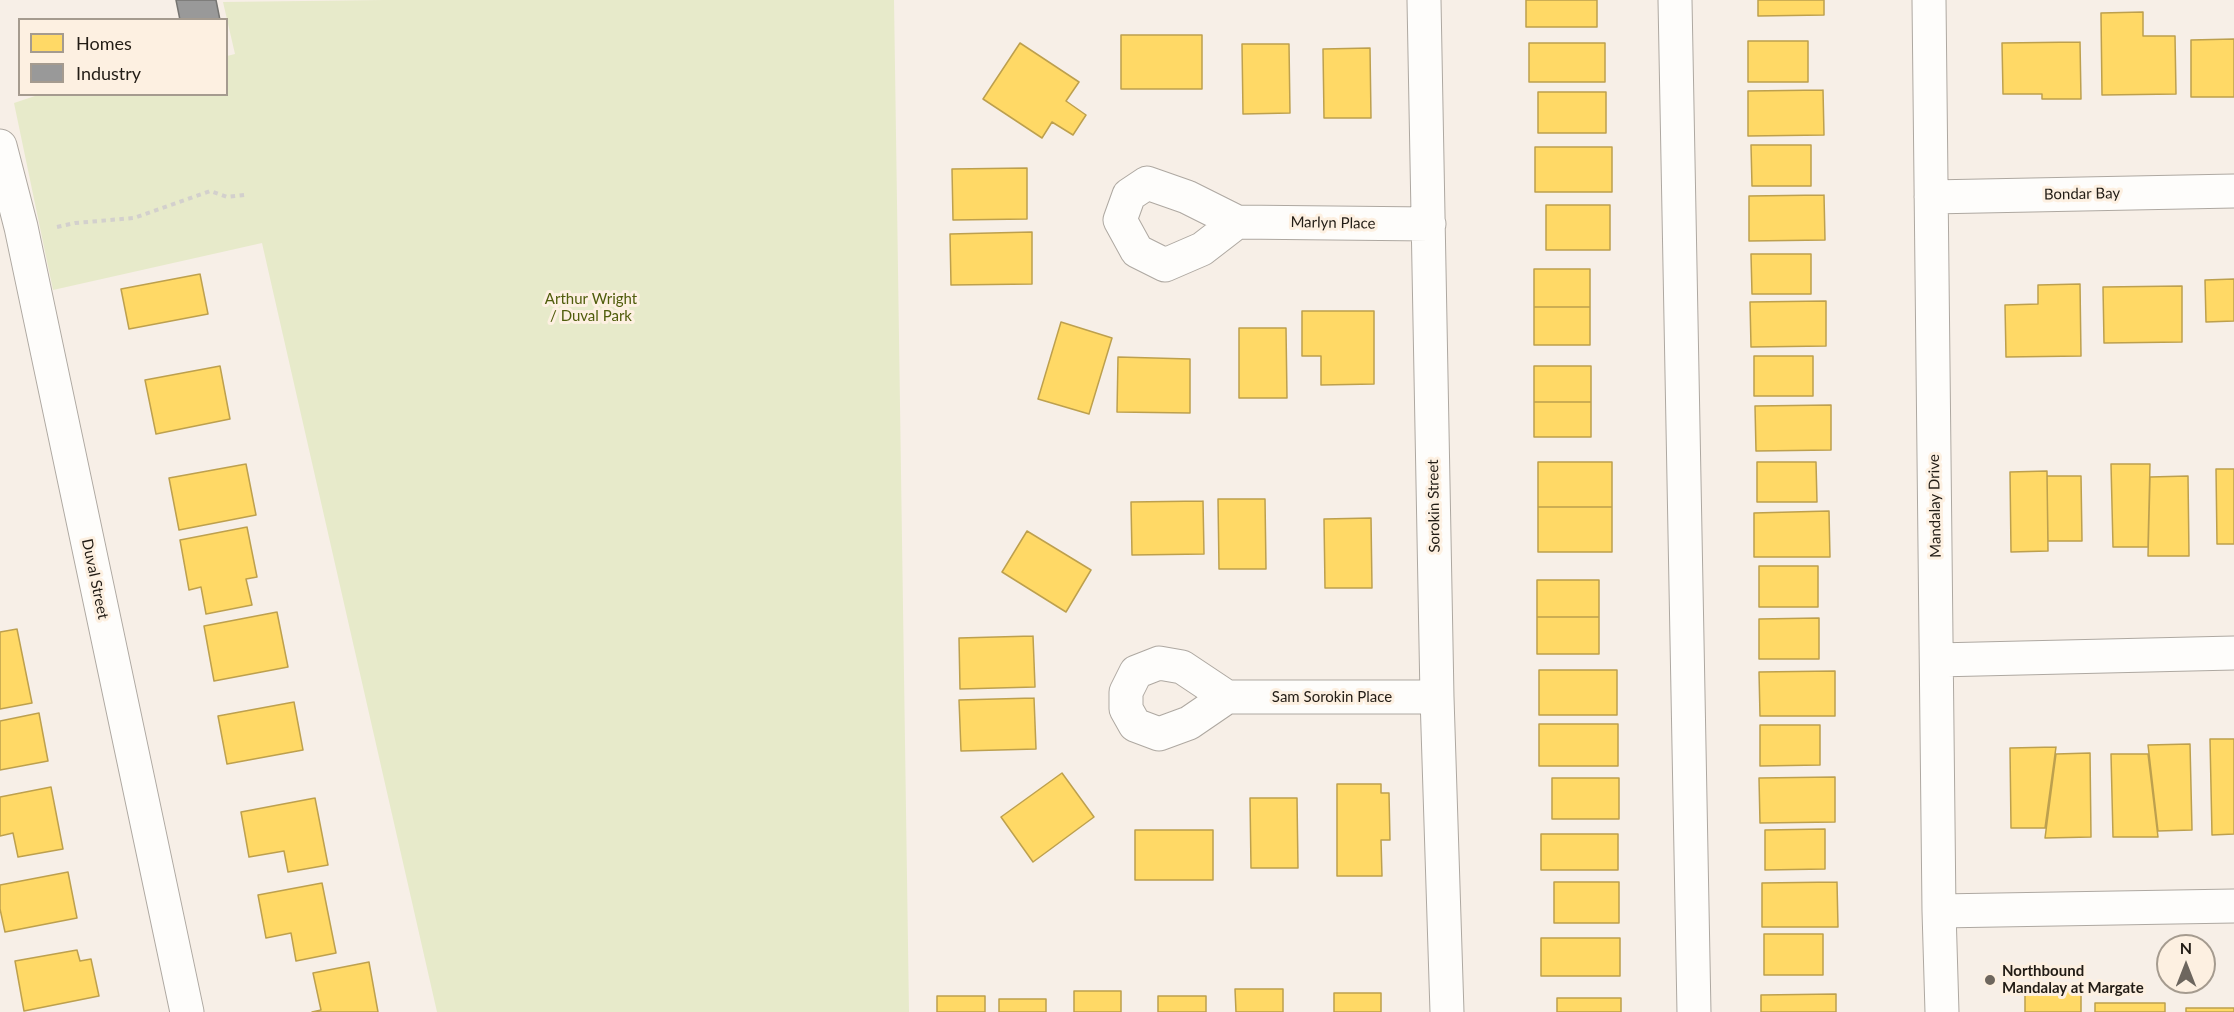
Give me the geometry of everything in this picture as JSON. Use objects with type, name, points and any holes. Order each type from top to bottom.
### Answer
[{"type":"street","name":"Sorokin Street","points":[[1424,0],[1437,697],[1447,1012]]},
{"type":"street","points":[[1675,0],[1694,1012]]},
{"type":"street","name":"Mandalay Drive","points":[[1929,0],[1942,1012]]},
{"type":"street","name":"Duval Street","points":[[0,146],[21,227],[187,1012]]},
{"type":"street","name":"Bondar Bay","points":[[1931,197],[2234,192]]},
{"type":"street","name":"Marlyn Place","points":[[1237,222],[1429,224]]},
{"type":"street","points":[[1937,660],[2234,653]]},
{"type":"street","name":"Sam Sorokin Place","points":[[1227,697],[1437,697]]},
{"type":"street","points":[[1939,911],[2234,906]]},
{"type":"path","points":[[21,227],[42,231],[75,223],[134,218],[210,191],[228,197],[245,195]]},
{"type":"green space","name":"Arthur Wright / Duval Park","points":[[894,0],[909,1012],[437,1012],[262,243],[53,290],[14,103],[35,96],[228,96],[228,56],[235,54],[223,2]]},
{"type":"building: Homes","points":[[1526,0],[1597,0],[1597,27],[1526,27]]},
{"type":"building: Homes","points":[[1758,0],[1824,0],[1824,15],[1758,16]]},
{"type":"building: Homes","points":[[2143,12],[2143,36],[2175,36],[2176,94],[2102,95],[2101,13]]},
{"type":"building: Homes","points":[[1121,35],[1202,35],[1202,89],[1121,89]]},
{"type":"building: Homes","points":[[2234,39],[2234,97],[2191,97],[2191,40]]},
{"type":"building: Homes","points":[[1748,41],[1808,41],[1808,82],[1748,82]]},
{"type":"building: Homes","points":[[2080,42],[2081,99],[2042,99],[2042,94],[2003,94],[2002,43]]},
{"type":"building: Homes","points":[[1020,43],[1079,82],[1066,101],[1086,115],[1073,135],[1052,122],[1042,138],[983,99]]},
{"type":"building: Homes","points":[[1529,43],[1605,43],[1605,82],[1529,82]]},
{"type":"building: Homes","points":[[1242,44],[1289,44],[1290,113],[1243,114]]},
{"type":"building: Homes","points":[[1370,48],[1371,118],[1324,118],[1323,49]]},
{"type":"building: Homes","points":[[1823,90],[1824,135],[1748,136],[1748,91]]},
{"type":"building: Homes","points":[[1538,92],[1606,92],[1606,133],[1538,133]]},
{"type":"building: Homes","points":[[1751,145],[1811,145],[1811,186],[1752,186]]},
{"type":"building: Homes","points":[[1535,147],[1612,147],[1612,192],[1535,192]]},
{"type":"building: Homes","points":[[1027,168],[1027,219],[953,220],[952,169]]},
{"type":"building: Homes","points":[[1824,195],[1825,240],[1749,241],[1749,196]]},
{"type":"building: Homes","points":[[1546,205],[1610,205],[1610,250],[1546,250]]},
{"type":"building: Homes","points":[[1032,232],[1032,284],[951,285],[950,234]]},
{"type":"building: Homes","points":[[1751,254],[1811,254],[1811,294],[1752,294]]},
{"type":"building: Homes","points":[[1534,269],[1590,269],[1590,307],[1534,307]]},
{"type":"building: Homes","points":[[200,274],[208,314],[129,329],[121,289]]},
{"type":"building: Homes","points":[[2234,279],[2234,321],[2206,322],[2205,280]]},
{"type":"building: Homes","points":[[2080,284],[2081,356],[2006,357],[2005,305],[2038,304],[2038,285]]},
{"type":"building: Homes","points":[[2182,286],[2182,342],[2104,343],[2103,287]]},
{"type":"building: Homes","points":[[1826,301],[1826,346],[1751,347],[1750,302]]},
{"type":"building: Homes","points":[[1534,307],[1590,307],[1590,345],[1534,345]]},
{"type":"building: Homes","points":[[1302,311],[1374,311],[1374,384],[1321,385],[1321,356],[1302,356]]},
{"type":"building: Homes","points":[[1061,322],[1112,338],[1089,414],[1038,399]]},
{"type":"building: Homes","points":[[1239,328],[1286,328],[1287,398],[1239,398]]},
{"type":"building: Homes","points":[[1754,356],[1813,356],[1813,396],[1754,396]]},
{"type":"building: Homes","points":[[1118,357],[1190,359],[1190,413],[1117,412]]},
{"type":"building: Homes","points":[[220,366],[230,419],[156,434],[145,380]]},
{"type":"building: Homes","points":[[1534,366],[1591,366],[1591,402],[1534,402]]},
{"type":"building: Homes","points":[[1534,402],[1591,402],[1591,437],[1534,437]]},
{"type":"building: Homes","points":[[1831,405],[1831,450],[1756,451],[1755,406]]},
{"type":"building: Homes","points":[[1538,462],[1612,462],[1612,507],[1538,507]]},
{"type":"building: Homes","points":[[1757,462],[1816,462],[1817,502],[1757,502]]},
{"type":"building: Homes","points":[[246,464],[256,515],[179,530],[169,478]]},
{"type":"building: Homes","points":[[2111,464],[2150,464],[2148,547],[2113,547]]},
{"type":"building: Homes","points":[[2216,469],[2234,469],[2234,544],[2217,544]]},
{"type":"building: Homes","points":[[2047,471],[2048,551],[2011,552],[2010,472]]},
{"type":"building: Homes","points":[[2047,476],[2081,476],[2082,541],[2048,541]]},
{"type":"building: Homes","points":[[2188,476],[2189,556],[2148,556],[2150,477]]},
{"type":"building: Homes","points":[[1218,499],[1265,499],[1266,569],[1219,569]]},
{"type":"building: Homes","points":[[1203,501],[1204,554],[1132,555],[1131,502]]},
{"type":"building: Homes","points":[[1538,507],[1612,507],[1612,552],[1538,552]]},
{"type":"building: Homes","points":[[1829,511],[1830,557],[1754,557],[1754,513]]},
{"type":"building: Homes","points":[[1371,518],[1372,588],[1325,588],[1324,519]]},
{"type":"building: Homes","points":[[247,527],[257,577],[246,579],[252,605],[206,614],[201,587],[189,590],[180,540]]},
{"type":"building: Homes","points":[[1027,531],[1091,570],[1066,612],[1002,572]]},
{"type":"building: Homes","points":[[1759,566],[1818,566],[1818,607],[1759,607]]},
{"type":"building: Homes","points":[[1537,580],[1599,580],[1599,617],[1537,617]]},
{"type":"building: Homes","points":[[277,612],[288,667],[214,681],[204,626]]},
{"type":"building: Homes","points":[[1537,617],[1599,617],[1599,654],[1537,654]]},
{"type":"building: Homes","points":[[1819,618],[1819,659],[1759,659],[1759,619]]},
{"type":"building: Homes","points":[[17,629],[32,703],[0,709],[0,632]]},
{"type":"building: Homes","points":[[1033,636],[1035,687],[960,689],[959,638]]},
{"type":"building: Homes","points":[[1539,670],[1617,670],[1617,715],[1539,715]]},
{"type":"building: Homes","points":[[1835,671],[1835,716],[1760,716],[1759,672]]},
{"type":"building: Homes","points":[[1034,698],[1036,749],[961,751],[959,700]]},
{"type":"building: Homes","points":[[294,702],[303,750],[227,764],[218,716]]},
{"type":"building: Homes","points":[[39,713],[48,761],[0,770],[0,721]]},
{"type":"building: Homes","points":[[1539,724],[1618,724],[1618,766],[1539,766]]},
{"type":"building: Homes","points":[[1760,725],[1820,725],[1820,765],[1760,766]]},
{"type":"building: Homes","points":[[2210,739],[2234,739],[2234,834],[2212,835]]},
{"type":"building: Homes","points":[[2190,744],[2192,830],[2158,831],[2148,745]]},
{"type":"building: Homes","points":[[2056,747],[2045,828],[2011,828],[2010,748]]},
{"type":"building: Homes","points":[[2090,753],[2091,837],[2045,838],[2056,754]]},
{"type":"building: Homes","points":[[2111,754],[2148,754],[2158,837],[2113,837]]},
{"type":"building: Homes","points":[[1062,773],[1094,817],[1033,862],[1001,817]]},
{"type":"building: Homes","points":[[1835,777],[1835,822],[1760,823],[1759,778]]},
{"type":"building: Homes","points":[[1552,778],[1619,778],[1619,819],[1552,819]]},
{"type":"building: Homes","points":[[1337,784],[1381,784],[1381,793],[1389,793],[1390,840],[1381,840],[1382,876],[1337,876]]},
{"type":"building: Homes","points":[[51,787],[63,849],[18,857],[13,833],[0,836],[0,797]]},
{"type":"building: Homes","points":[[315,798],[328,865],[288,872],[284,851],[249,857],[241,812]]},
{"type":"building: Homes","points":[[1250,798],[1297,798],[1298,868],[1251,868]]},
{"type":"building: Homes","points":[[1825,829],[1825,869],[1765,870],[1765,830]]},
{"type":"building: Homes","points":[[1135,830],[1213,830],[1213,880],[1135,880]]},
{"type":"building: Homes","points":[[1541,834],[1618,834],[1618,870],[1541,870]]},
{"type":"building: Homes","points":[[68,872],[77,918],[5,932],[0,909],[0,885]]},
{"type":"building: Homes","points":[[1554,882],[1619,882],[1619,923],[1554,923]]},
{"type":"building: Homes","points":[[1837,882],[1838,927],[1762,927],[1762,883]]},
{"type":"building: Homes","points":[[322,883],[336,953],[296,961],[291,933],[266,938],[258,895]]},
{"type":"building: Homes","points":[[1764,934],[1823,934],[1823,975],[1764,975]]},
{"type":"building: Homes","points":[[1541,938],[1620,938],[1620,976],[1541,976]]},
{"type":"building: Homes","points":[[77,950],[80,961],[91,959],[99,996],[24,1011],[15,961]]},
{"type":"building: Homes","points":[[369,962],[378,1012],[312,1012],[321,1010],[313,973]]},
{"type":"building: Homes","points":[[2025,987],[2081,987],[2081,1012],[2025,1012]]},
{"type":"building: Homes","points":[[1235,989],[1283,989],[1283,1012],[1236,1012]]},
{"type":"building: Homes","points":[[1074,991],[1121,991],[1121,1012],[1074,1012]]},
{"type":"building: Homes","points":[[1334,993],[1381,993],[1381,1012],[1334,1012]]},
{"type":"building: Homes","points":[[1836,994],[1836,1012],[1761,1012],[1761,995]]},
{"type":"building: Homes","points":[[937,996],[985,996],[985,1012],[937,1012]]},
{"type":"building: Homes","points":[[1158,996],[1206,996],[1206,1012],[1158,1012]]},
{"type":"building: Homes","points":[[1557,998],[1621,998],[1621,1012],[1557,1012]]},
{"type":"building: Homes","points":[[999,999],[1046,999],[1046,1012],[999,1012]]},
{"type":"building: Homes","points":[[2095,1003],[2165,1003],[2165,1012],[2095,1012]]},
{"type":"building: Homes","points":[[2186,1008],[2234,1008],[2234,1012],[2186,1012]]},
{"type":"building: Industry","points":[[176,0],[216,0],[220,18],[180,18]]},
{"type":"place","name":"Northbound Mandalay at Margate","points":[[1990,980]]}]
